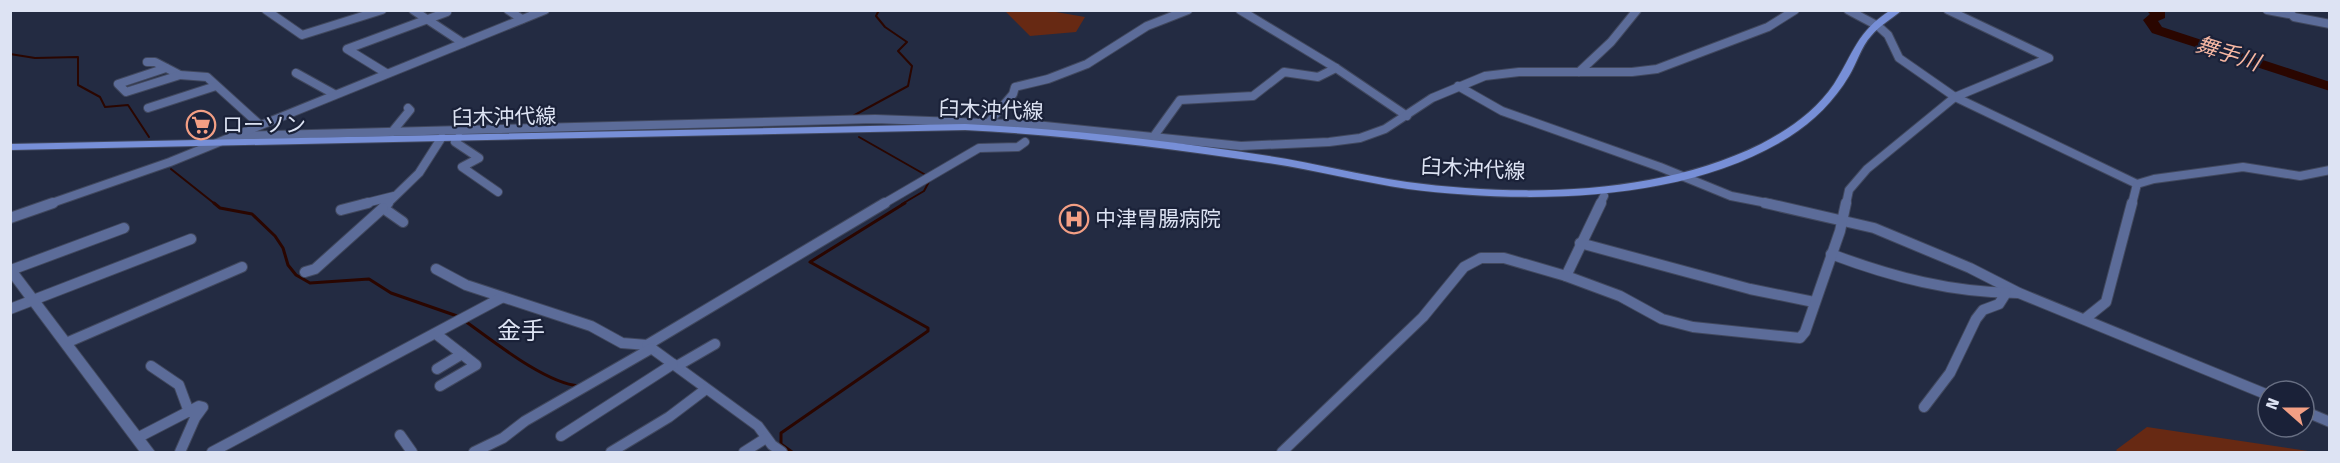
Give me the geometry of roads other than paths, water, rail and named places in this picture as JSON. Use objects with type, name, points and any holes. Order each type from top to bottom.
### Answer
[{"type":"main road","name":"臼木沖代線","points":[[10,147],[965,127],[1067,134],[1181,147],[1390,182],[1457,190],[1598,190],[1681,176],[1760,148],[1803,122],[1835,90],[1861,39],[1875,25],[1898,10]]},
{"type":"street","points":[[266,10],[283,24],[302,34],[382,10]]},
{"type":"street","points":[[412,10],[424,20],[463,42]]},
{"type":"street","points":[[508,10],[522,19]]},
{"type":"street","points":[[10,218],[217,142],[544,10]]},
{"type":"street","points":[[990,121],[1013,94],[1015,87],[1048,80],[1086,64],[1147,26],[1188,10]]},
{"type":"street","points":[[1240,10],[1336,68],[1407,116]]},
{"type":"street","points":[[1579,72],[1611,42],[1620,28],[1637,10]]},
{"type":"street","points":[[232,136],[875,119],[990,121],[1253,147],[1329,142],[1366,136],[1385,129],[1432,98],[1458,86],[1501,73],[1640,72],[1664,68],[1768,27],[1795,10]]},
{"type":"street","points":[[1848,10],[1875,25],[1891,42],[1893,51],[1899,58],[1955,97],[2084,156],[2137,184],[2154,179],[2243,167],[2300,176],[2330,170]]},
{"type":"street","points":[[1282,453],[1423,317],[1464,267],[1472,261],[1490,257],[1504,258],[1566,276],[1620,296],[1662,319],[1718,331],[1800,338],[1805,332],[1843,219],[1849,190],[1867,169],[1955,97],[2049,58],[1948,10]]},
{"type":"street","points":[[2267,10],[2288,12],[2330,24]]},
{"type":"street","points":[[386,73],[347,49],[447,12]]},
{"type":"street","points":[[147,62],[180,75]]},
{"type":"street","points":[[166,68],[118,84],[126,92],[180,75],[207,77],[260,125]]},
{"type":"street","points":[[1154,136],[1177,101],[1215,96],[1253,96],[1284,72],[1318,76],[1336,68]]},
{"type":"street","points":[[296,73],[334,94]]},
{"type":"street","points":[[148,108],[216,86]]},
{"type":"street","points":[[1458,86],[1502,111],[1742,199],[1843,219],[1874,228],[1970,268],[2019,293],[2086,318],[2256,390]]},
{"type":"street","points":[[392,132],[410,111],[408,108]]},
{"type":"street","points":[[459,137],[455,142],[480,158],[462,166],[498,192]]},
{"type":"street","points":[[305,272],[315,268],[383,208],[419,172],[442,138]]},
{"type":"street","points":[[474,453],[503,438],[525,421],[979,147],[1018,147],[1025,142]]},
{"type":"street","points":[[2086,318],[2106,302],[2137,184]]},
{"type":"street","points":[[341,210],[396,195]]},
{"type":"street","points":[[1566,276],[1604,196]]},
{"type":"street","points":[[383,208],[403,222]]},
{"type":"street","points":[[124,228],[11,269],[148,453]]},
{"type":"street","points":[[10,309],[191,239]]},
{"type":"street","points":[[1580,243],[1750,289],[1814,302]]},
{"type":"street","points":[[1831,254],[1872,270],[1913,280],[2019,293]]},
{"type":"street","points":[[66,343],[242,267]]},
{"type":"street","points":[[436,269],[466,285],[501,298],[564,315],[622,343],[650,347],[758,426],[766,438],[782,453]]},
{"type":"street","points":[[1924,406],[1950,373],[1976,319],[1983,310],[1999,304],[2006,293]]},
{"type":"street","points":[[212,453],[501,298]]},
{"type":"street","points":[[436,334],[476,365],[440,386]]},
{"type":"street","points":[[561,436],[675,365],[716,344]]},
{"type":"street","points":[[437,369],[462,354]]},
{"type":"street","points":[[151,366],[179,385],[189,412]]},
{"type":"street","points":[[611,453],[669,417],[706,389]]},
{"type":"street","points":[[137,438],[203,407],[195,418],[180,453]]},
{"type":"street","points":[[2316,416],[2330,422]]},
{"type":"street","points":[[400,435],[412,453]]},
{"type":"street","points":[[744,453],[766,438]]},
{"type":"waterway","points":[[851,117],[908,86],[912,66],[898,51],[907,42],[885,27],[876,16],[879,10]]},
{"type":"waterway","name":"舞手川","points":[[2153,10],[2160,15],[2150,20],[2157,30],[2330,87]]},
{"type":"waterway","points":[[10,54],[35,58],[78,57],[78,85],[100,97],[105,107],[128,105],[149,137]]},
{"type":"waterway","points":[[859,137],[931,178],[924,191],[902,204]]},
{"type":"waterway","points":[[171,169],[215,204]]},
{"type":"waterway","points":[[214,203],[220,208],[252,214],[275,236],[283,248],[288,265],[296,275],[310,283],[369,279],[391,293],[460,317]]},
{"type":"waterway","points":[[792,452],[781,444],[781,433],[928,331],[928,328],[810,262],[905,203]]},
{"type":"waterway","points":[[465,321],[504,350],[535,369],[565,383],[579,386]]},
{"type":"place","name":"ローソン","points":[[201,125]]},
{"type":"place","name":"中津胃腸病院","points":[[1074,219]]},
{"type":"district","name":"金手","points":[[521,331]]}]
